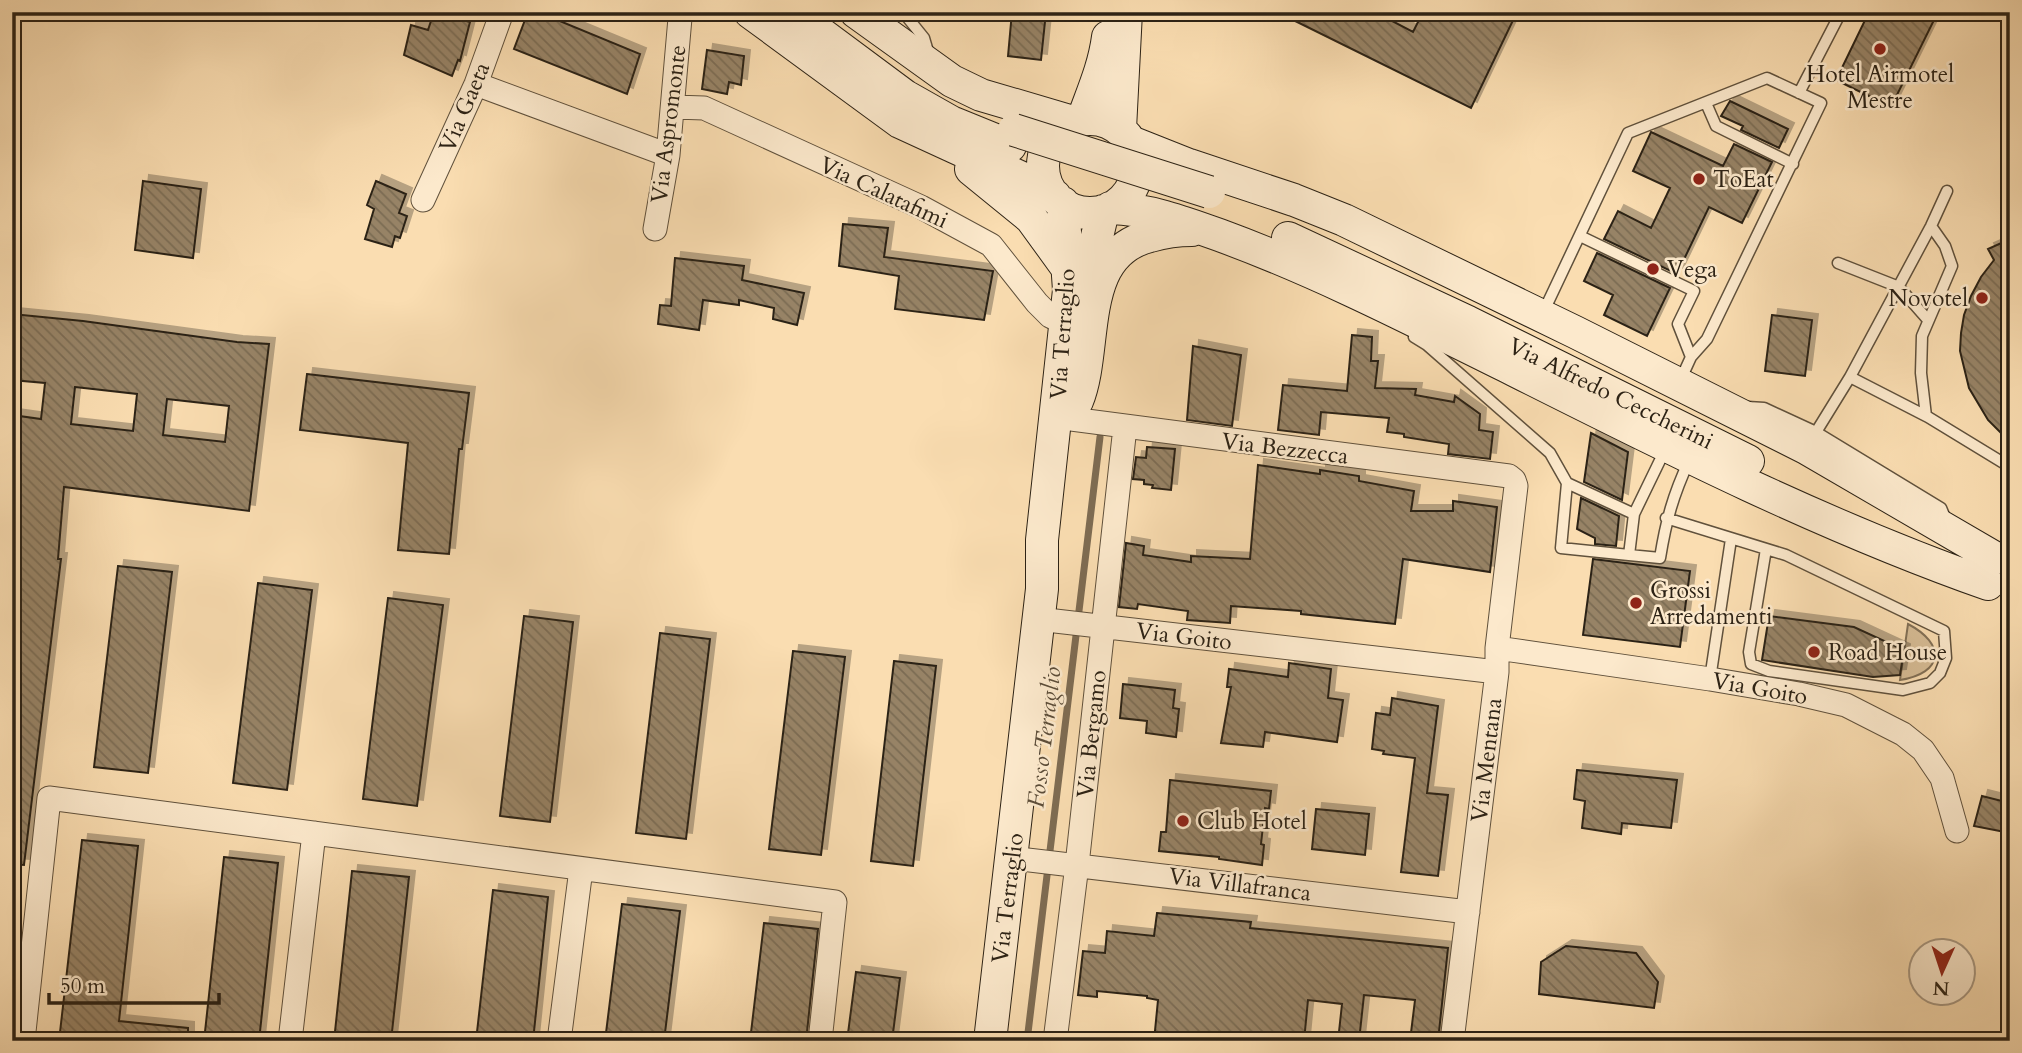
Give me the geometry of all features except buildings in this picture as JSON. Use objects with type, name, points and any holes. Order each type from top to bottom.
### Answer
[{"type":"main road","points":[[750,12],[900,122],[1035,184],[1082,212],[1129,208],[1152,213],[1207,210]]},
{"type":"main road","points":[[792,12],[905,96],[951,122],[1010,146],[1207,210]]},
{"type":"main road","points":[[818,12],[906,77],[971,114],[1207,210],[1256,248],[1392,319],[1932,565],[2001,576]]},
{"type":"main road","points":[[856,12],[952,81],[981,94],[1078,121],[1102,120],[1125,135],[1189,165],[1294,200],[1344,220],[1542,316],[1685,370],[1718,403],[1811,440],[1951,532],[2001,576]]},
{"type":"main road","points":[[1059,200],[1045,176],[1045,155],[1055,135],[1078,121],[1097,87],[1105,59],[1111,12]]},
{"type":"main road","points":[[1107,210],[1121,201],[1135,179],[1138,167],[1136,154],[1125,135],[1126,12]]},
{"type":"main road","points":[[931,138],[1031,218],[1068,270]]},
{"type":"main road","name":"Via Terraglio","points":[[1059,200],[1068,270],[1066,324],[1069,413]]},
{"type":"main road","name":"Via Terraglio","points":[[990,1041],[1023,859],[1047,610],[1058,547],[1069,413],[1088,275],[1107,210]]},
{"type":"main road","points":[[1069,413],[1086,378],[1102,275],[1117,254],[1136,239],[1167,232],[1207,210]]},
{"type":"main road","name":"Via Alfredo Ceccherini","points":[[1207,210],[1471,314],[1914,523],[2001,576]]},
{"type":"street","name":"Via Gaeta","points":[[423,200],[476,83],[502,12]]},
{"type":"street","name":"Via Aspromonte","points":[[655,229],[674,107],[680,18]]},
{"type":"street","points":[[476,83],[668,155]]},
{"type":"street","name":"Via Calatafimi","points":[[674,107],[704,108],[921,207],[991,245],[1037,303],[1051,316],[1066,324]]},
{"type":"street","name":"Via Bezzecca","points":[[1069,413],[1125,427],[1509,476],[1514,480]]},
{"type":"street","name":"Via Bergamo","points":[[1055,1041],[1070,864],[1097,625],[1125,427]]},
{"type":"street","name":"Via Mentana","points":[[1452,1041],[1497,672],[1497,648],[1516,486],[1514,480]]},
{"type":"street","name":"Via Goito","points":[[1047,610],[1097,625],[1497,672]]},
{"type":"street","name":"Via Goito","points":[[1497,648],[1710,679],[1801,685],[1903,734],[1923,750],[1942,778],[1957,831]]},
{"type":"street","points":[[23,1041],[48,798],[835,902],[820,1041]]},
{"type":"street","points":[[290,1041],[314,833]]},
{"type":"street","name":"Via Villafranca","points":[[1023,859],[1468,912]]},
{"type":"street","points":[[559,1041],[581,869]]},
{"type":"lane","points":[[903,12],[924,37],[930,51],[928,65]]},
{"type":"lane","points":[[1799,93],[1841,12]]},
{"type":"lane","points":[[1542,316],[1628,133],[1767,78],[1821,103],[1707,338],[1685,370]]},
{"type":"lane","points":[[1706,103],[1716,126],[1793,163]]},
{"type":"lane","points":[[1811,440],[1850,377],[1947,191]]},
{"type":"lane","points":[[1926,416],[1921,373],[1922,336],[1952,266],[1945,246],[1931,226]]},
{"type":"lane","points":[[1580,236],[1694,291],[1678,324],[1685,370]]},
{"type":"lane","points":[[1838,263],[1899,287],[1928,320]]},
{"type":"lane","points":[[1392,319],[1427,345],[1550,453],[1567,484],[1561,548],[1660,558],[1679,452]]},
{"type":"lane","points":[[1850,377],[1926,416],[2010,467]]},
{"type":"lane","points":[[1629,555],[1634,514],[1679,452]]},
{"type":"lane","points":[[1567,484],[1634,514]]},
{"type":"lane","points":[[1666,518],[1766,550],[1811,567],[1944,631],[1946,658],[1940,673],[1930,683],[1903,690],[1801,685],[1751,664],[1749,652],[1766,550]]},
{"type":"lane","points":[[1710,679],[1731,539]]},
{"type":"shaded area","points":[[1908,624],[1929,640],[1935,657],[1925,671],[1900,680]]},
{"type":"waterway","name":"Fosso Terraglio","points":[[1027,1041],[1100,437]]},
{"type":"place","name":"Hotel Airmotel Mestre","points":[[1880,49]]},
{"type":"place","name":"ToEat","points":[[1699,179]]},
{"type":"place","name":"Vega","points":[[1653,269]]},
{"type":"place","name":"Novotel","points":[[1982,298]]},
{"type":"place","name":"Grossi Arredamenti","points":[[1636,603]]},
{"type":"place","name":"Road House","points":[[1814,652]]},
{"type":"place","name":"Club Hotel","points":[[1183,821]]}]
